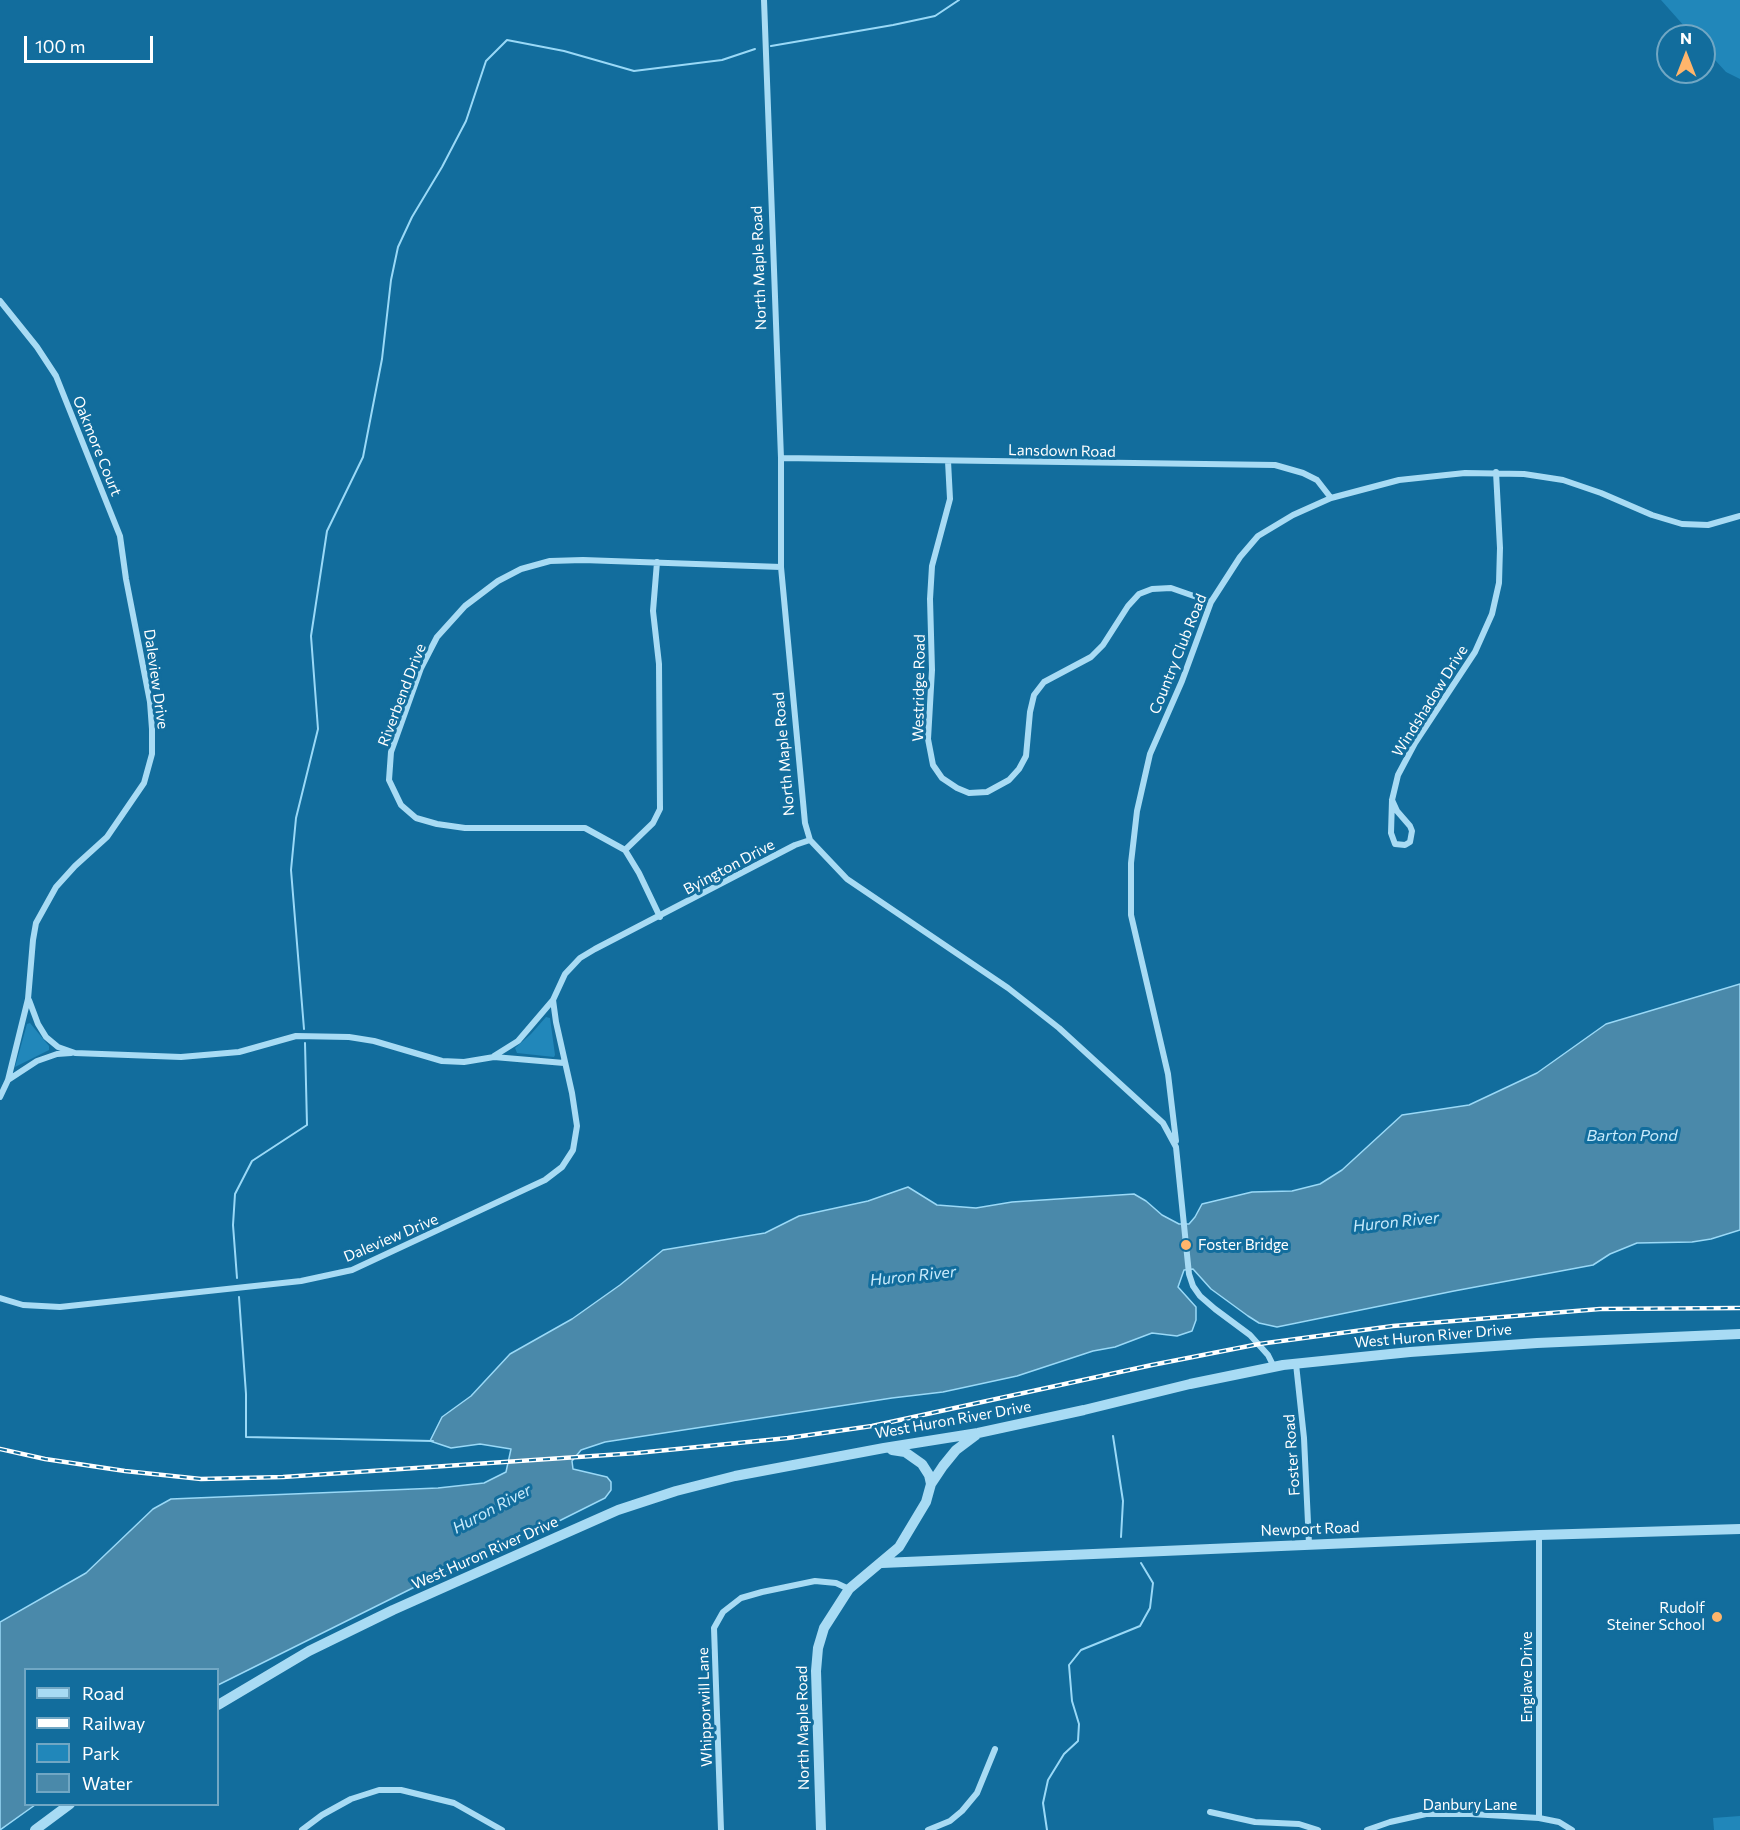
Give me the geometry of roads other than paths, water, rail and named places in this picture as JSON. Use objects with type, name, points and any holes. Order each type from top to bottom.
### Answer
[{"type":"street","name":"North Maple Road","points":[[764,0],[781,458],[782,567],[804,815],[810,840]]},
{"type":"street","name":"Oakmore Court","points":[[0,301],[37,347],[56,376],[120,536],[134,617]]},
{"type":"street","name":"Lansdown Road","points":[[781,458],[1275,465],[1303,472],[1317,480],[1331,498]]},
{"type":"street","name":"Westridge Road","points":[[948,461],[950,499],[932,566],[930,599],[932,670],[928,739],[933,765],[942,778],[957,788],[969,793],[987,792],[1009,780],[1019,769],[1026,756],[1029,712],[1034,695],[1044,682],[1091,657],[1104,645],[1128,606],[1140,594],[1152,589],[1171,588],[1211,602]]},
{"type":"street","name":"Country Club Road","points":[[1176,1147],[1168,1074],[1131,915],[1131,863],[1137,811],[1150,754],[1182,681],[1211,602],[1240,556],[1258,536],[1293,515],[1331,498],[1399,480],[1465,472],[1524,474],[1563,480],[1601,493],[1652,515],[1682,524],[1708,525],[1740,516]]},
{"type":"street","name":"Windshadow Drive","points":[[1392,800],[1412,831],[1410,842],[1405,845],[1399,846],[1392,840],[1392,800],[1398,775],[1475,652],[1492,614],[1499,583],[1500,548],[1496,472]]},
{"type":"street","name":"Riverbend Drive","points":[[625,850],[585,828],[465,828],[416,818],[401,805],[389,780],[391,752],[422,668],[437,637],[465,606],[498,581],[521,569],[550,561],[782,567]]},
{"type":"street","points":[[657,562],[653,611],[660,686],[660,808],[653,823],[625,850],[660,917]]},
{"type":"street","name":"Daleview Drive","points":[[0,1097],[8,1080],[28,999],[36,923],[56,887],[107,837],[144,783],[152,754],[152,729],[150,702],[134,617]]},
{"type":"street","points":[[810,840],[847,879],[1008,988],[1059,1028],[1163,1123],[1176,1147],[1189,1275],[1200,1296],[1250,1335],[1268,1355],[1274,1367]]},
{"type":"street","name":"Byington Drive","points":[[494,1056],[518,1041],[553,1000],[566,974],[580,958],[795,845],[810,840]]},
{"type":"street","points":[[28,999],[46,1037],[58,1047],[75,1053]]},
{"type":"street","name":"Daleview Drive","points":[[0,1298],[23,1305],[60,1307],[301,1281],[352,1270],[545,1180],[562,1167],[573,1150],[578,1126],[553,1000]]},
{"type":"street","points":[[8,1080],[37,1061],[57,1054],[181,1057],[240,1053],[296,1036],[349,1037],[374,1041],[442,1060],[464,1062],[494,1056],[564,1063]]},
{"type":"street","name":"West Huron River Drive","points":[[219,1704],[309,1651],[393,1610],[618,1510],[676,1491],[735,1476],[978,1433],[1274,1367],[1410,1352],[1740,1334]]},
{"type":"street","name":"Foster Road","points":[[1296,1364],[1304,1438],[1309,1544]]},
{"type":"street","name":"North Maple Road","points":[[821,1830],[816,1671],[818,1648],[824,1628],[849,1589],[899,1547],[926,1502],[931,1484],[956,1450],[978,1433]]},
{"type":"street","points":[[884,1448],[905,1452],[922,1464],[929,1475],[931,1484]]},
{"type":"street","name":"Newport Road","points":[[882,1563],[1309,1544],[1740,1529]]},
{"type":"street","name":"Englave Drive","points":[[1539,1535],[1539,1818]]},
{"type":"street","name":"Whipporwill Lane","points":[[721,1830],[714,1628],[723,1612],[741,1598],[815,1581],[836,1583],[849,1589]]},
{"type":"street","points":[[928,1830],[950,1821],[977,1793],[995,1749]]},
{"type":"street","points":[[302,1830],[351,1799],[379,1790],[401,1790],[454,1803],[502,1830]]},
{"type":"street","points":[[35,1830],[67,1806]]},
{"type":"street","points":[[1210,1812],[1255,1822],[1299,1824],[1318,1830]]},
{"type":"street","name":"Danbury Lane","points":[[1367,1830],[1426,1814],[1539,1818],[1559,1822],[1572,1830]]},
{"type":"water","name":"Barton Pond","points":[[1740,984],[1740,1230],[1692,1242],[1637,1243],[1610,1254],[1593,1265],[1277,1327],[1259,1323],[1211,1289],[1193,1269],[1184,1270],[1178,1287],[1196,1307],[1196,1320],[1192,1331],[1177,1336],[1152,1333],[1115,1347],[1093,1351],[1017,1376],[943,1392],[605,1442],[581,1450],[572,1461],[573,1469],[607,1477],[611,1482],[611,1490],[605,1498],[561,1520],[473,1558],[219,1685],[219,1668],[24,1668],[24,1806],[34,1806],[0,1830],[0,1622],[86,1573],[153,1509],[171,1499],[438,1488],[484,1483],[506,1472],[511,1449],[480,1444],[451,1448],[430,1441],[442,1417],[471,1396],[510,1354],[572,1319],[620,1285],[663,1250],[765,1233],[799,1216],[868,1201],[908,1187],[937,1205],[976,1208],[1012,1202],[1134,1194],[1162,1215],[1179,1224],[1189,1224],[1202,1204],[1252,1192],[1292,1191],[1320,1184],[1342,1170],[1402,1115],[1469,1105],[1537,1073],[1606,1024]]},
{"type":"waterway","points":[[771,46],[935,16],[959,0]]},
{"type":"waterway","points":[[304,1029],[291,870],[296,818],[318,729],[311,636],[327,531],[363,457],[382,359],[391,280],[398,247],[412,217],[466,121],[486,61],[507,40],[564,51],[634,71],[722,60],[755,49]]},
{"type":"waterway","points":[[237,1278],[233,1225],[235,1194],[252,1161],[307,1125],[305,1043]]},
{"type":"waterway","points":[[239,1297],[246,1394],[246,1437],[433,1441]]},
{"type":"waterway","points":[[1113,1436],[1123,1501],[1121,1537]]},
{"type":"waterway","points":[[1047,1830],[1043,1803],[1048,1780],[1064,1754],[1078,1741],[1079,1724],[1072,1701],[1069,1665],[1081,1650],[1140,1626],[1150,1608],[1153,1583],[1141,1563]]},
{"type":"railway","points":[[0,1449],[45,1459],[125,1471],[201,1479],[283,1477],[637,1453],[788,1438],[872,1426],[1259,1344],[1393,1326],[1600,1309],[1740,1308]]},
{"type":"place","name":"Foster Bridge","points":[[1186,1245]]},
{"type":"place","name":"Rudolf Steiner School","points":[[1717,1617]]},
{"type":"water label","name":"Huron River","points":[[1396,1222]]},
{"type":"water label","name":"Huron River","points":[[913,1276]]},
{"type":"water label","name":"Huron River","points":[[492,1509]]}]
